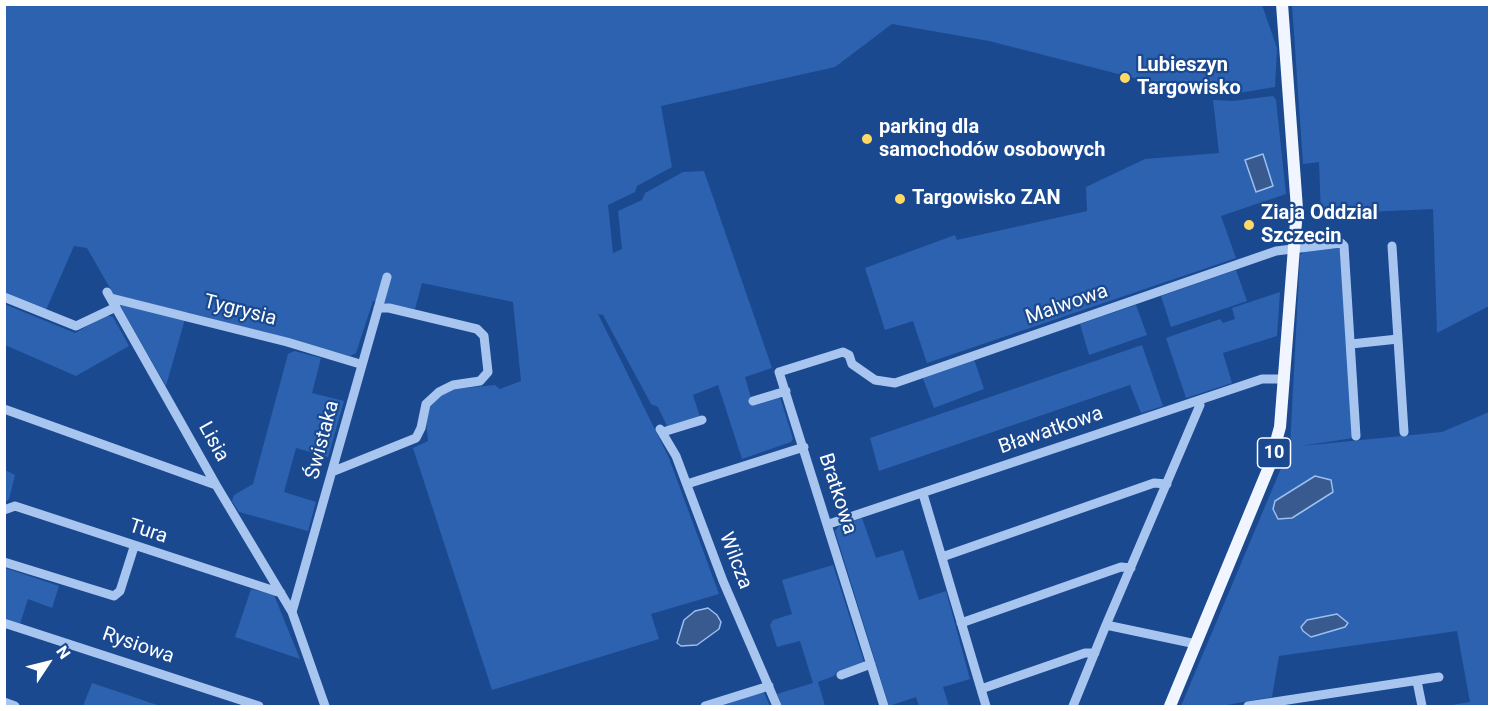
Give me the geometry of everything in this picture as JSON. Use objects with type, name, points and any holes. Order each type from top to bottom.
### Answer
[{"type":"main road","name":"10","points":[[1170,706],[1274,453],[1280,427],[1296,248],[1295,169],[1282,4]]},
{"type":"street","name":"Malwowa","points":[[852,364],[875,380],[895,382],[1276,251],[1341,243],[1344,246],[1351,344]]},
{"type":"street","points":[[1392,246],[1404,432]]},
{"type":"street","name":"Świstaka","points":[[292,612],[334,471],[360,364],[387,277]]},
{"type":"street","name":"Lisia","points":[[109,295],[216,485],[292,612],[326,706]]},
{"type":"street","name":"Tygrysia","points":[[109,295],[287,342],[360,364]]},
{"type":"street","points":[[4,297],[76,326],[116,307]]},
{"type":"street","points":[[334,471],[416,438],[421,428],[426,404],[439,392],[453,385],[480,381],[488,372],[484,336],[477,329],[389,308],[378,309]]},
{"type":"street","points":[[1356,436],[1351,344],[1398,339]]},
{"type":"street","name":"Bratkowa","points":[[852,364],[849,355],[843,352],[779,372],[829,524],[884,706]]},
{"type":"street","name":"Bławatkowa","points":[[829,524],[1263,379],[1285,379]]},
{"type":"street","points":[[753,401],[786,391]]},
{"type":"street","points":[[1073,706],[1167,484],[1199,400]]},
{"type":"street","points":[[4,408],[216,485]]},
{"type":"street","name":"Wilcza","points":[[702,420],[662,430],[687,484],[723,581],[777,706]]},
{"type":"street","points":[[687,484],[804,447]]},
{"type":"street","points":[[942,557],[1154,483],[1167,484]]},
{"type":"street","points":[[923,494],[986,706]]},
{"type":"street","name":"Tura","points":[[4,510],[15,506],[134,547],[281,593]]},
{"type":"street","points":[[4,562],[114,596],[120,591],[134,547]]},
{"type":"street","points":[[961,623],[1121,567],[1131,568]]},
{"type":"street","name":"Rysiowa","points":[[4,623],[259,706]]},
{"type":"street","points":[[1106,625],[1196,644]]},
{"type":"street","points":[[981,689],[1085,653],[1095,653]]},
{"type":"street","points":[[841,675],[871,664]]},
{"type":"street","points":[[1248,706],[1438,677]]},
{"type":"street","points":[[1417,681],[1422,706]]},
{"type":"street","points":[[705,706],[769,686]]},
{"type":"street","points":[[4,702],[15,706]]},
{"type":"shaded area","points":[[4,5],[1262,5],[1277,48],[1275,87],[1233,94],[1181,90],[989,41],[892,24],[835,67],[661,106],[672,167],[637,186],[635,192],[608,205],[613,253],[622,249],[618,211],[642,200],[645,193],[683,172],[704,171],[772,368],[745,377],[751,398],[780,397],[793,439],[791,442],[742,459],[718,385],[693,395],[700,417],[667,426],[658,407],[651,404],[603,315],[598,314],[669,458],[719,594],[651,614],[659,639],[492,690],[413,448],[428,441],[426,420],[429,406],[440,396],[454,389],[495,385],[500,389],[521,381],[513,302],[422,283],[415,309],[373,301],[356,353],[350,356],[187,312],[166,386],[87,248],[74,246],[46,310],[5,293]]},
{"type":"shaded area","points":[[1292,5],[1489,5],[1489,306],[1437,333],[1433,209],[1321,214],[1319,162],[1303,164]]},
{"type":"shaded area","points":[[1273,96],[1276,100],[1286,194],[1221,216],[1236,258],[927,363],[913,321],[885,330],[865,268],[955,235],[957,240],[1087,211],[1086,187],[1145,159],[1219,153],[1213,100],[1233,101]]},
{"type":"shaded area","points":[[1263,154],[1273,186],[1256,192],[1245,160]]},
{"type":"shaded area","points":[[1339,248],[1342,251],[1353,438],[1301,446],[1442,432],[1489,412],[1489,706],[1446,706],[1470,702],[1457,631],[1279,656],[1272,697],[1221,706],[1181,706],[1290,447],[1300,255],[1305,251]]},
{"type":"shaded area","points":[[1236,270],[1247,301],[1171,327],[1161,296]]},
{"type":"shaded area","points":[[1280,292],[1277,336],[1223,353],[1232,383],[1186,398],[1166,338],[1220,319],[1223,323],[1235,319],[1232,308]]},
{"type":"shaded area","points":[[4,304],[75,333],[106,315],[113,317],[129,346],[76,376],[5,345]]},
{"type":"shaded area","points":[[1136,305],[1147,335],[1089,355],[1080,324]]},
{"type":"shaded area","points":[[1142,345],[1163,406],[1141,413],[1130,385],[879,471],[870,438]]},
{"type":"shaded area","points":[[294,351],[321,358],[312,393],[344,401],[328,457],[296,448],[284,492],[316,502],[308,531],[239,512],[232,501],[234,495],[253,484],[288,354]]},
{"type":"shaded area","points":[[974,359],[984,389],[934,408],[922,376]]},
{"type":"shaded area","points":[[5,470],[15,475],[9,499],[5,503]]},
{"type":"shaded area","points":[[1315,476],[1331,480],[1333,492],[1292,518],[1278,519],[1273,509],[1275,501]]},
{"type":"shaded area","points":[[862,518],[876,558],[903,550],[919,600],[946,591],[970,679],[943,687],[949,706],[919,706],[916,697],[889,706],[835,531],[839,526]]},
{"type":"shaded area","points":[[833,565],[864,662],[838,671],[834,676],[818,682],[825,706],[782,706],[777,694],[813,683],[800,641],[777,647],[770,625],[773,620],[792,614],[782,580]]},
{"type":"shaded area","points":[[5,568],[59,586],[52,608],[28,599],[20,624],[5,618]]},
{"type":"shaded area","points":[[251,589],[274,595],[300,659],[235,637]]},
{"type":"shaded area","points":[[708,608],[717,615],[721,622],[719,629],[697,645],[681,646],[677,643],[684,620],[695,611]]},
{"type":"shaded area","points":[[1337,614],[1348,623],[1345,627],[1311,637],[1301,627],[1307,620]]},
{"type":"shaded area","points":[[92,683],[119,692],[160,706],[83,706]]},
{"type":"shaded area","points":[[759,692],[764,693],[770,706],[722,706]]},
{"type":"place","name":"Lubieszyn Targowisko","points":[[1125,78]]},
{"type":"place","name":"parking dla samochodów osobowych","points":[[867,139]]},
{"type":"place","name":"Targowisko ZAN","points":[[900,199]]},
{"type":"place","name":"Ziaja Oddzial Szczecin","points":[[1249,225]]}]
